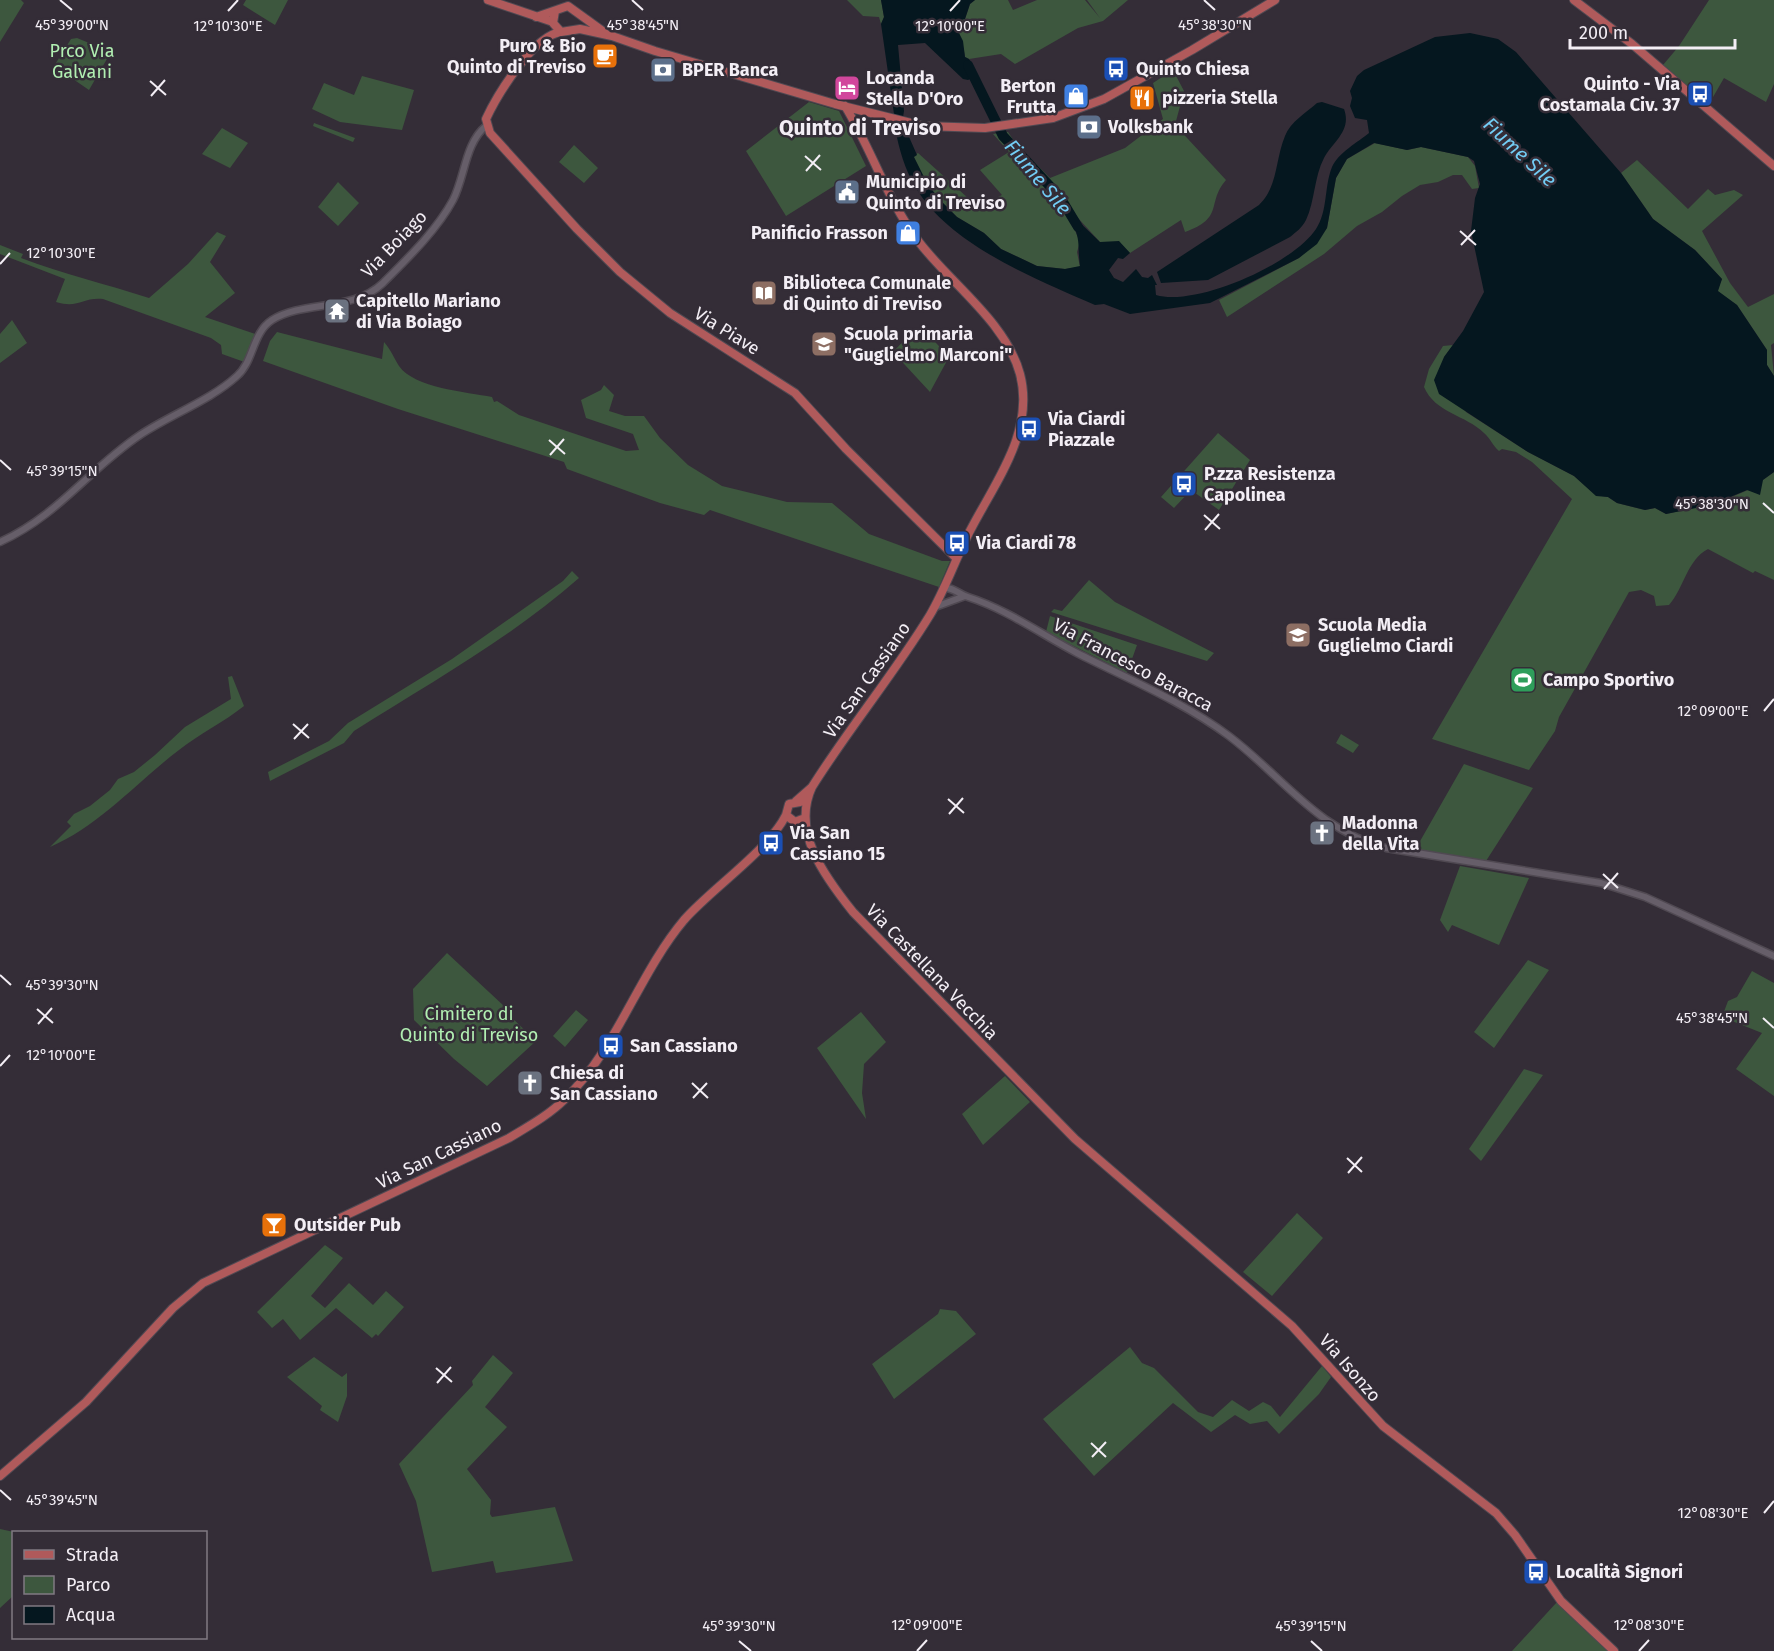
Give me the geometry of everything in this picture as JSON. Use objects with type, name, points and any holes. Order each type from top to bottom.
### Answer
[{"type":"main road","points":[[488,0],[553,23],[561,32],[573,30],[612,36],[655,51],[873,114],[937,128],[1007,126],[1053,118],[1079,109],[1123,89],[1275,0]]},
{"type":"main road","points":[[1574,0],[1632,44],[1774,166]]},
{"type":"main road","points":[[539,19],[568,6],[612,36]]},
{"type":"main road","points":[[553,23],[555,11]]},
{"type":"main road","points":[[573,30],[578,23],[577,14]]},
{"type":"main road","points":[[539,19],[548,31]]},
{"type":"main road","name":"Via Boiago","points":[[486,126],[488,114],[507,83],[543,40],[553,23]]},
{"type":"main road","name":"Via Boiago","points":[[543,40],[561,32]]},
{"type":"main road","name":"Via San Cassiano","points":[[796,801],[812,787],[934,608],[956,558],[1017,442],[1023,412],[1020,373],[1011,353],[993,325],[913,233],[895,205],[842,104]]},
{"type":"main road","name":"Via Piave","points":[[486,126],[537,186],[620,272],[670,313],[795,393],[846,449],[956,558]]},
{"type":"main road","name":"Via San Cassiano","points":[[806,807],[812,787]]},
{"type":"main road","points":[[796,801],[806,807],[805,818],[794,822],[786,815],[787,806],[796,801]]},
{"type":"main road","name":"Via San Cassiano","points":[[0,1476],[86,1402],[173,1308],[203,1283],[508,1138],[555,1109],[590,1071],[658,953],[676,930],[772,834],[786,815]]},
{"type":"main road","name":"Via Castellana Vecchia","points":[[805,818],[808,838]]},
{"type":"main road","name":"Via San Cassiano","points":[[772,834],[794,822]]},
{"type":"main road","name":"Via Castellana Vecchia","points":[[794,822],[808,838],[828,878],[853,912],[1050,1115]]},
{"type":"main road","name":"Via Isonzo","points":[[1050,1115],[1087,1150],[1292,1326],[1383,1426],[1491,1509],[1515,1535],[1561,1601],[1614,1651]]},
{"type":"street","name":"Via Boiago","points":[[0,542],[26,530],[49,514],[139,435],[225,386],[247,366],[259,335],[269,322],[284,315],[347,301],[381,285],[451,204],[468,156],[480,131],[486,126]]},
{"type":"street","points":[[949,574],[956,590]]},
{"type":"street","points":[[943,588],[955,598]]},
{"type":"street","name":"Via Francesco Baracca","points":[[943,588],[956,590],[965,596],[989,604],[1198,715],[1244,748],[1319,815],[1360,841],[1386,848],[1601,883],[1645,897],[1774,956]]},
{"type":"street","points":[[934,608],[965,596]]},
{"type":"green space","points":[[0,0],[21,0],[24,3],[0,42]]},
{"type":"green space","points":[[246,0],[288,0],[275,25],[243,5]]},
{"type":"green space","points":[[847,0],[881,0],[884,17],[881,24],[879,17],[863,16]]},
{"type":"green space","points":[[975,0],[1008,0],[1013,10],[1037,0],[1085,0],[1100,18],[1087,0],[1128,0],[1103,21],[1078,28],[1015,64],[1001,54],[969,59],[965,57],[956,21],[965,19],[970,4]]},
{"type":"green space","points":[[1709,0],[1774,0],[1774,84],[1766,102],[1724,78],[1709,104],[1663,65],[1679,46]]},
{"type":"green space","name":"Prco Via Galvani","points":[[77,38],[111,52],[89,90],[54,66],[71,39]]},
{"type":"green space","points":[[1173,70],[1184,91],[1175,125],[1226,180],[1205,221],[1185,232],[1181,220],[1130,253],[1119,242],[1100,242],[1078,218],[1069,217],[1080,242],[1077,252],[1080,267],[1065,269],[1037,266],[1001,249],[984,233],[957,217],[928,185],[913,156],[918,153],[978,207],[1002,195],[980,170],[1009,152],[993,134],[1008,132],[1016,144],[1050,178],[1125,148],[1163,119],[1153,83]]},
{"type":"green space","points":[[362,76],[414,90],[402,130],[340,122],[312,109],[324,83],[354,95]]},
{"type":"green space","points":[[809,102],[839,111],[866,166],[786,216],[746,151]]},
{"type":"green space","points":[[314,123],[355,138],[353,142],[313,126]]},
{"type":"green space","points":[[222,128],[248,143],[230,168],[202,154]]},
{"type":"green space","points":[[1375,143],[1407,150],[1421,147],[1468,157],[1475,166],[1479,188],[1472,189],[1462,175],[1453,175],[1438,182],[1420,185],[1382,212],[1357,226],[1324,254],[1227,317],[1219,300],[1299,258],[1327,228],[1336,178],[1347,159]]},
{"type":"green space","points":[[574,145],[598,168],[584,183],[559,162]]},
{"type":"green space","points":[[1637,160],[1688,209],[1708,189],[1715,195],[1734,190],[1743,195],[1702,231],[1730,283],[1748,307],[1774,294],[1774,343],[1771,345],[1774,376],[1767,365],[1767,350],[1737,305],[1717,291],[1722,279],[1695,250],[1653,219],[1621,173]]},
{"type":"green space","points":[[338,182],[359,203],[338,226],[318,207]]},
{"type":"green space","points":[[217,232],[226,236],[210,262],[235,293],[205,317],[261,336],[250,364],[222,354],[221,345],[211,338],[103,299],[75,304],[56,302],[65,279],[0,254],[0,245],[23,254],[21,258],[37,264],[149,298],[188,264]]},
{"type":"green space","points":[[12,320],[27,343],[0,363],[0,334]]},
{"type":"green space","points":[[914,330],[925,331],[949,357],[930,392],[893,352]]},
{"type":"green space","points":[[277,332],[382,359],[384,342],[399,366],[416,379],[442,388],[492,397],[494,402],[497,401],[519,415],[626,451],[639,450],[633,434],[586,418],[581,400],[601,390],[604,385],[614,395],[609,411],[625,416],[644,416],[660,438],[688,465],[722,486],[787,502],[832,503],[869,534],[942,561],[950,561],[939,587],[710,510],[704,515],[660,503],[567,469],[564,462],[398,409],[263,361],[270,341]]},
{"type":"green space","points":[[1453,345],[1444,357],[1466,412],[1528,452],[1574,476],[1596,495],[1645,510],[1655,508],[1666,514],[1720,502],[1748,490],[1774,472],[1774,580],[1755,571],[1753,573],[1708,549],[1690,567],[1669,605],[1656,606],[1654,596],[1641,590],[1629,592],[1559,717],[1555,731],[1529,770],[1432,739],[1572,499],[1532,462],[1516,452],[1502,449],[1499,451],[1477,427],[1435,403],[1429,396],[1424,387],[1429,369],[1443,346]]},
{"type":"green space","points":[[1218,433],[1250,460],[1219,510],[1191,490],[1174,508],[1161,497]]},
{"type":"green space","points":[[572,571],[579,578],[498,640],[354,731],[344,743],[270,781],[268,772],[329,741],[348,723],[452,659],[563,581]]},
{"type":"green space","points":[[1089,580],[1115,602],[1214,653],[1207,661],[1051,612],[1054,609],[1062,611]]},
{"type":"green space","points":[[1050,616],[1137,645],[1127,673],[1046,632]]},
{"type":"green space","points":[[232,676],[244,706],[163,762],[101,816],[50,847],[71,826],[67,822],[74,814],[90,806],[110,790],[118,779],[134,772],[185,727],[231,699],[228,677]]},
{"type":"green space","points":[[1341,734],[1359,745],[1353,753],[1336,743]]},
{"type":"green space","points":[[1464,764],[1533,788],[1486,861],[1415,850]]},
{"type":"green space","points":[[1460,866],[1529,878],[1499,945],[1452,925],[1448,932],[1440,920]]},
{"type":"green space","name":"Cimitero di Quinto di Treviso","points":[[447,953],[504,1006],[505,1011],[536,1041],[487,1086],[454,1059],[414,1020],[413,989]]},
{"type":"green space","points":[[1528,960],[1549,970],[1494,1048],[1474,1032]]},
{"type":"green space","points":[[1752,971],[1774,983],[1774,1096],[1736,1069],[1762,1033],[1722,1017],[1728,1001],[1737,997]]},
{"type":"green space","points":[[576,1010],[588,1020],[565,1047],[553,1036]]},
{"type":"green space","points":[[861,1012],[886,1042],[864,1064],[862,1093],[866,1119],[817,1048]]},
{"type":"green space","points":[[1524,1069],[1543,1075],[1481,1161],[1469,1149]]},
{"type":"green space","points":[[1005,1076],[1030,1102],[983,1145],[962,1114]]},
{"type":"green space","points":[[1297,1213],[1323,1238],[1272,1296],[1243,1272]]},
{"type":"green space","points":[[325,1245],[343,1258],[311,1296],[325,1308],[349,1283],[373,1305],[386,1291],[404,1307],[378,1336],[376,1334],[372,1338],[336,1308],[300,1340],[283,1319],[272,1328],[257,1312]]},
{"type":"green space","points":[[940,1309],[956,1311],[976,1334],[894,1399],[872,1364],[938,1314]]},
{"type":"green space","points":[[1130,1347],[1142,1363],[1154,1368],[1198,1412],[1213,1417],[1232,1400],[1249,1411],[1263,1402],[1271,1406],[1280,1417],[1322,1366],[1331,1377],[1319,1394],[1279,1434],[1267,1421],[1250,1424],[1235,1415],[1211,1432],[1173,1403],[1094,1476],[1043,1419]]},
{"type":"green space","points":[[493,1355],[513,1373],[485,1407],[507,1427],[467,1469],[491,1500],[490,1514],[492,1517],[555,1507],[573,1561],[496,1573],[493,1561],[432,1572],[416,1501],[399,1464],[473,1385],[472,1381]]},
{"type":"green space","points":[[314,1357],[342,1377],[347,1373],[347,1396],[338,1422],[320,1410],[322,1406],[287,1377]]},
{"type":"green space","points":[[0,1529],[12,1532],[12,1597],[0,1608]]},
{"type":"green space","points":[[1557,1602],[1608,1651],[1512,1651]]},
{"type":"water","points":[[881,0],[975,0],[970,4],[965,19],[956,21],[955,25],[963,41],[965,57],[969,59],[977,76],[968,80],[963,79],[925,43],[898,45],[904,111],[903,117],[894,114],[881,24],[884,17]]},
{"type":"water","points":[[1470,33],[1498,39],[1516,52],[1621,173],[1653,219],[1695,250],[1722,279],[1718,291],[1737,305],[1767,350],[1767,365],[1774,376],[1774,472],[1763,480],[1760,495],[1747,490],[1711,505],[1666,514],[1655,508],[1645,510],[1617,503],[1608,497],[1596,496],[1574,476],[1528,452],[1439,394],[1434,380],[1444,357],[1463,331],[1484,292],[1471,231],[1475,198],[1480,184],[1474,161],[1468,157],[1421,147],[1407,150],[1374,143],[1347,159],[1336,178],[1327,228],[1317,244],[1299,258],[1210,303],[1130,314],[1104,304],[1095,305],[1022,272],[972,244],[950,227],[931,209],[912,181],[898,144],[895,128],[906,130],[917,155],[914,157],[928,185],[941,201],[957,217],[984,233],[1001,249],[1037,266],[1065,269],[1080,266],[1077,237],[1069,217],[1072,215],[1100,242],[1119,241],[1130,253],[1123,259],[1118,258],[1109,270],[1114,278],[1123,282],[1136,269],[1142,277],[1148,278],[1152,275],[1157,285],[1155,285],[1156,295],[1173,297],[1195,295],[1242,280],[1266,268],[1287,256],[1316,229],[1322,215],[1332,167],[1343,152],[1369,133],[1367,120],[1355,118],[1350,106],[1352,98],[1350,91],[1357,76],[1364,70],[1435,37]]},
{"type":"water","points":[[1322,102],[1344,109],[1346,124],[1324,158],[1318,173],[1309,213],[1301,228],[1290,237],[1208,280],[1161,283],[1157,272],[1259,205],[1270,190],[1287,131],[1317,103]]},
{"type":"waterway","name":"Fiume Sile","points":[[968,65],[1003,136],[1060,197],[1078,227]]},
{"type":"place","name":"Puro & Bio Quinto di Treviso","points":[[605,56]]},
{"type":"place","name":"Quinto Chiesa","points":[[1116,69]]},
{"type":"place","name":"BPER Banca","points":[[663,70]]},
{"type":"place","name":"Locanda Stella D'Oro","points":[[847,88]]},
{"type":"place","name":"Quinto - Via Costamala Civ. 37","points":[[1700,94]]},
{"type":"place","name":"Berton Frutta","points":[[1076,96]]},
{"type":"place","name":"pizzeria Stella","points":[[1142,98]]},
{"type":"place","name":"Volksbank","points":[[1089,127]]},
{"type":"place","name":"Municipio di Quinto di Treviso","points":[[847,192]]},
{"type":"place","name":"Panificio Frasson","points":[[908,233]]},
{"type":"place","name":"Biblioteca Comunale di Quinto di Treviso","points":[[764,293]]},
{"type":"place","name":"Capitello Mariano di Via Boiago","points":[[337,311]]},
{"type":"place","name":"Scuola primaria \"Guglielmo Marconi\"","points":[[824,344]]},
{"type":"place","name":"Via Ciardi Piazzale","points":[[1029,429]]},
{"type":"place","name":"P.zza Resistenza Capolinea","points":[[1184,484]]},
{"type":"place","name":"Via Ciardi 78","points":[[957,543]]},
{"type":"place","name":"Scuola Media Guglielmo Ciardi","points":[[1298,635]]},
{"type":"place","name":"Campo Sportivo","points":[[1523,680]]},
{"type":"place","name":"Madonna della Vita","points":[[1322,833]]},
{"type":"place","name":"Via San Cassiano 15","points":[[771,843]]},
{"type":"place","name":"San Cassiano","points":[[611,1046]]},
{"type":"place","name":"Chiesa di San Cassiano","points":[[530,1083]]},
{"type":"place","name":"Outsider Pub","points":[[274,1225]]},
{"type":"place","name":"Località Signori","points":[[1536,1572]]},
{"type":"district","name":"Quinto di Treviso","points":[[860,128]]}]
